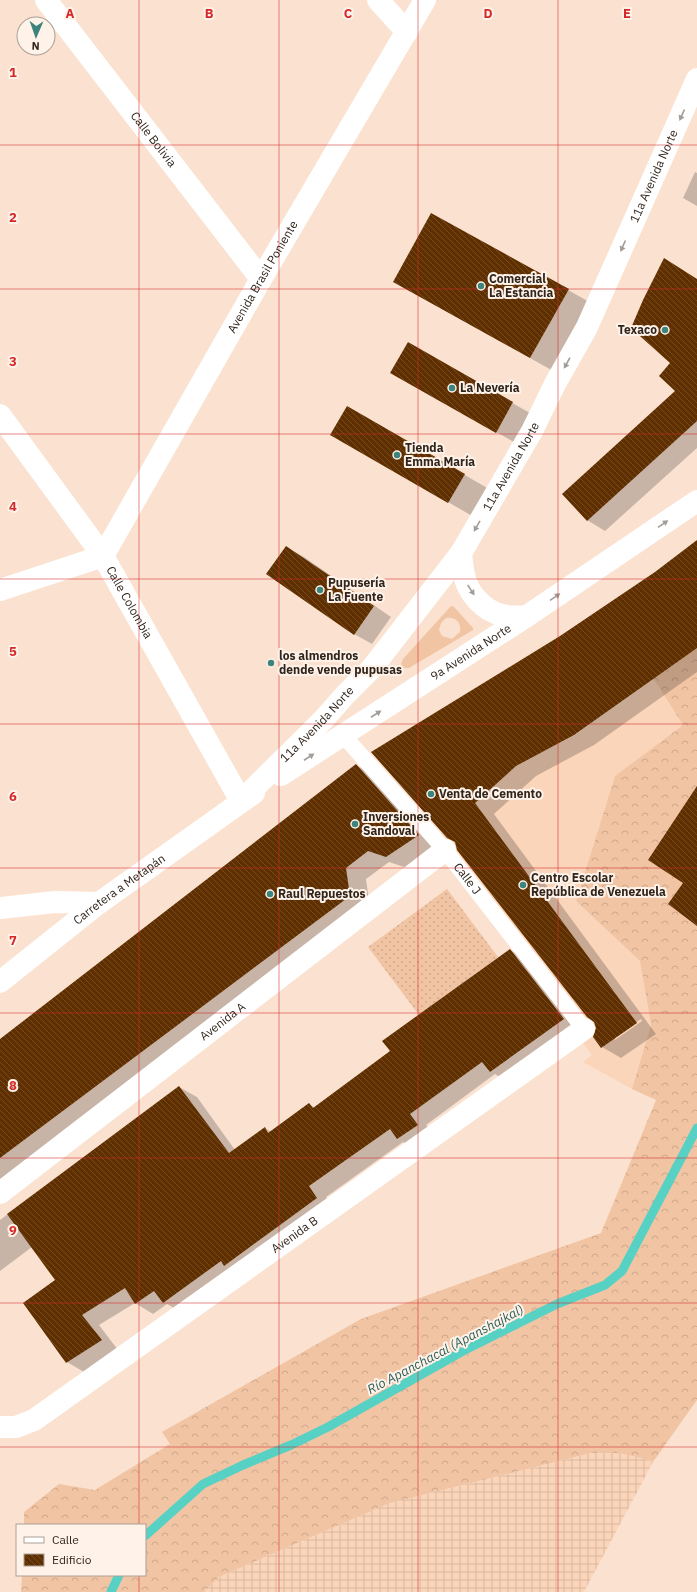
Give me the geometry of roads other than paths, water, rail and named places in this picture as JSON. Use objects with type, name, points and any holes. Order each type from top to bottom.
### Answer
[{"type":"street","name":"Calle Bolivia","points":[[46,0],[262,279]]},
{"type":"street","points":[[378,0],[407,32]]},
{"type":"street","name":"Avenida Brasil Poniente","points":[[103,556],[262,279],[425,0]]},
{"type":"street","name":"11a Avenida Norte","points":[[241,801],[323,720],[372,668],[461,553],[532,431],[555,384],[587,327],[697,79]]},
{"type":"street","name":"Calle Colombia","points":[[0,414],[103,556],[241,801]]},
{"type":"street","name":"9a Avenida Norte","points":[[241,801],[527,616],[697,500]]},
{"type":"street","points":[[461,553],[467,586],[482,605],[492,612],[503,616],[527,616]]},
{"type":"street","points":[[0,590],[103,556]]},
{"type":"street","name":"Carretera a Metapán","points":[[0,982],[99,903],[241,801]]},
{"type":"street","name":"Avenida A","points":[[0,1193],[445,850]]},
{"type":"street","points":[[0,908],[55,902],[99,903]]},
{"type":"street","name":"Avenida B","points":[[0,1427],[16,1427],[34,1420],[584,1029]]},
{"type":"lane","name":"Calle J","points":[[343,735],[445,850],[584,1029]]},
{"type":"waterway","name":"Río Apanchacal (Apanshajkal)","points":[[146,1535],[203,1484],[328,1427],[463,1351],[557,1304],[605,1285],[622,1271],[697,1128]]},
{"type":"waterway","name":"Río Apanchacal (Apanshajkal)","points":[[111,1592],[119,1576]]},
{"type":"place","name":"Comercial La Estancia","points":[[481,286]]},
{"type":"place","name":"Texaco","points":[[665,330]]},
{"type":"place","name":"La Nevería","points":[[452,388]]},
{"type":"place","name":"Tienda Emma María","points":[[397,455]]},
{"type":"place","name":"Pupusería La Fuente","points":[[320,590]]},
{"type":"place","name":"los almendros dende vende pupusas","points":[[271,663]]},
{"type":"place","name":"Venta de Cemento","points":[[431,794]]},
{"type":"place","name":"Inversiones Sandoval","points":[[355,824]]},
{"type":"place","name":"Centro Escolar República de Venezuela","points":[[523,885]]},
{"type":"place","name":"Raul Repuestos","points":[[270,894]]}]
